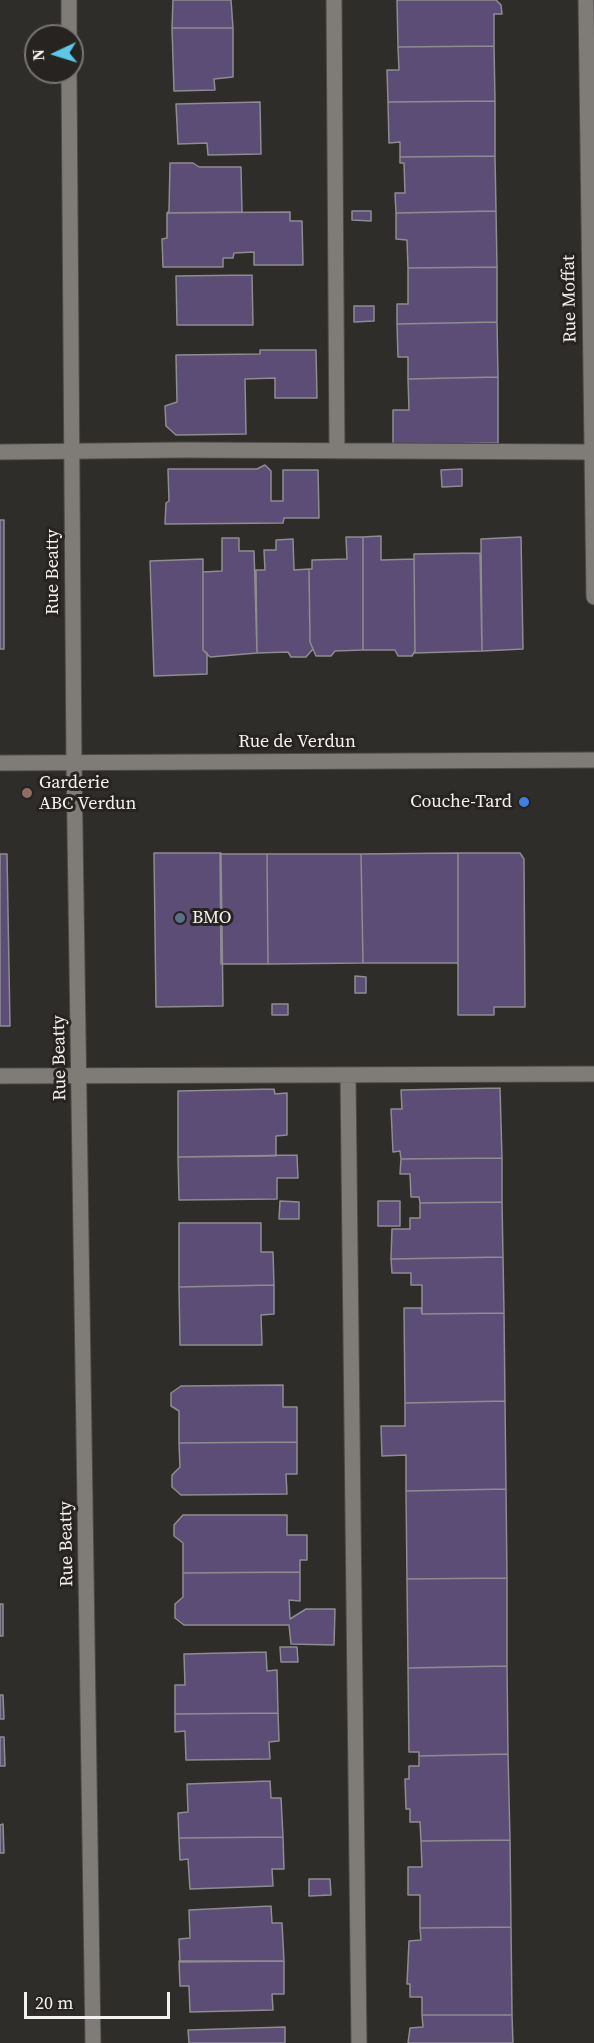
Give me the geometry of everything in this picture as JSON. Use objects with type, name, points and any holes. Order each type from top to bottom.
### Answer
[{"type":"street","points":[[69,0],[69,24]]},
{"type":"street","points":[[334,0],[337,451]]},
{"type":"street","name":"Rue Moffat","points":[[585,0],[594,597]]},
{"type":"street","name":"Rue Beatty","points":[[69,84],[74,763],[93,2043]]},
{"type":"street","points":[[0,452],[72,450],[591,452]]},
{"type":"street","name":"Rue de Verdun","points":[[0,763],[594,760]]},
{"type":"street","points":[[0,1077],[594,1074]]},
{"type":"street","points":[[348,1075],[359,2043]]},
{"type":"building","points":[[173,0],[231,0],[233,28],[172,28]]},
{"type":"building","points":[[397,0],[496,0],[501,5],[502,14],[494,14],[494,46],[398,47]]},
{"type":"building","points":[[172,28],[233,28],[233,77],[214,79],[215,90],[174,91]]},
{"type":"building","points":[[494,46],[495,101],[388,102],[387,70],[399,70],[398,47]]},
{"type":"building","points":[[495,101],[495,156],[400,157],[400,142],[389,143],[388,102]]},
{"type":"building","points":[[260,102],[261,154],[208,155],[207,143],[178,144],[176,104]]},
{"type":"building","points":[[495,156],[496,211],[396,213],[395,193],[405,193],[404,163],[400,163],[400,157]]},
{"type":"building","points":[[170,163],[193,163],[199,167],[241,167],[242,212],[167,213],[169,211]]},
{"type":"building","points":[[352,211],[371,211],[371,221],[352,220]]},
{"type":"building","points":[[496,211],[497,267],[408,268],[407,240],[396,239],[396,213]]},
{"type":"building","points":[[290,212],[290,221],[302,221],[303,265],[254,265],[254,252],[234,253],[233,258],[223,258],[223,267],[163,267],[162,239],[167,238],[167,213]]},
{"type":"building","points":[[497,267],[497,322],[397,324],[397,304],[408,304],[408,268]]},
{"type":"building","points":[[252,275],[253,325],[177,325],[176,276]]},
{"type":"building","points":[[354,306],[374,306],[374,321],[354,322]]},
{"type":"building","points":[[497,322],[498,377],[408,379],[408,357],[398,357],[397,324]]},
{"type":"building","points":[[260,350],[316,350],[317,398],[275,398],[275,378],[245,379],[246,434],[176,435],[166,426],[165,406],[177,402],[176,355],[260,354]]},
{"type":"building","points":[[498,377],[498,443],[393,445],[393,410],[409,410],[408,379]]},
{"type":"building","points":[[265,465],[271,471],[271,501],[283,501],[283,470],[318,470],[319,518],[284,518],[283,523],[165,524],[166,503],[169,501],[168,469],[257,469]]},
{"type":"building","points":[[462,469],[462,486],[442,487],[441,470]]},
{"type":"building","points":[[0,520],[4,520],[4,649],[0,649]]},
{"type":"building","points":[[381,536],[381,560],[414,559],[415,651],[412,656],[398,656],[395,650],[363,650],[363,537]]},
{"type":"building","points":[[346,537],[363,537],[363,650],[335,651],[331,656],[316,656],[310,642],[309,569],[312,569],[312,560],[347,559]]},
{"type":"building","points":[[521,537],[523,649],[482,651],[481,539]]},
{"type":"building","points":[[222,538],[239,538],[239,551],[254,551],[257,653],[210,657],[203,650],[203,572],[222,571]]},
{"type":"building","points":[[293,539],[294,570],[309,569],[310,642],[313,649],[306,657],[291,657],[288,652],[257,653],[256,570],[265,570],[264,550],[276,550],[276,540]]},
{"type":"building","points":[[480,553],[482,651],[415,653],[414,554]]},
{"type":"building","points":[[203,559],[203,650],[207,653],[207,674],[154,676],[150,561]]},
{"type":"building","points":[[154,853],[221,853],[223,1006],[156,1007]]},
{"type":"building","points":[[458,853],[520,853],[524,859],[525,1007],[494,1007],[494,1015],[458,1015]]},
{"type":"building","points":[[458,853],[458,963],[363,963],[361,854]]},
{"type":"building","points":[[0,854],[7,854],[10,1026],[0,1026]]},
{"type":"building","points":[[220,854],[267,854],[268,964],[221,964]]},
{"type":"building","points":[[267,854],[361,854],[363,963],[268,964]]},
{"type":"building","points":[[355,976],[366,977],[366,993],[355,993]]},
{"type":"building","points":[[272,1004],[288,1004],[288,1015],[272,1015]]},
{"type":"building","points":[[500,1088],[502,1158],[401,1159],[400,1151],[393,1152],[391,1109],[402,1109],[401,1090]]},
{"type":"building","points":[[274,1089],[275,1094],[287,1093],[287,1135],[276,1136],[276,1156],[178,1157],[178,1091]]},
{"type":"building","points":[[297,1155],[298,1178],[277,1178],[277,1199],[179,1200],[178,1157]]},
{"type":"building","points":[[502,1158],[502,1202],[420,1203],[419,1197],[411,1197],[410,1174],[400,1174],[401,1159]]},
{"type":"building","points":[[280,1201],[299,1202],[299,1219],[279,1219]]},
{"type":"building","points":[[378,1201],[400,1201],[400,1226],[378,1226]]},
{"type":"building","points":[[502,1202],[503,1257],[391,1259],[392,1229],[410,1229],[410,1218],[420,1218],[420,1203]]},
{"type":"building","points":[[179,1223],[261,1223],[261,1252],[273,1252],[274,1285],[179,1287]]},
{"type":"building","points":[[503,1257],[504,1313],[422,1314],[422,1285],[411,1285],[411,1273],[392,1273],[391,1259]]},
{"type":"building","points":[[274,1285],[274,1314],[261,1315],[262,1345],[180,1345],[179,1287]]},
{"type":"building","points":[[404,1308],[421,1308],[422,1314],[504,1313],[505,1401],[405,1403]]},
{"type":"building","points":[[283,1385],[283,1407],[297,1407],[297,1442],[179,1443],[179,1411],[171,1406],[171,1393],[181,1386]]},
{"type":"building","points":[[505,1401],[506,1489],[406,1491],[406,1455],[382,1456],[381,1426],[405,1426],[405,1403]]},
{"type":"building","points":[[297,1442],[297,1474],[286,1474],[287,1494],[181,1495],[172,1487],[172,1475],[180,1467],[179,1443]]},
{"type":"building","points":[[506,1489],[507,1578],[407,1579],[406,1491]]},
{"type":"building","points":[[183,1515],[287,1515],[287,1535],[307,1535],[307,1560],[300,1560],[300,1572],[183,1573],[183,1543],[174,1536],[174,1525]]},
{"type":"building","points":[[300,1572],[300,1601],[289,1600],[290,1619],[306,1609],[335,1609],[334,1645],[291,1644],[289,1625],[184,1625],[175,1618],[175,1604],[183,1597],[183,1573]]},
{"type":"building","points":[[507,1578],[507,1666],[408,1668],[407,1579]]},
{"type":"building","points":[[0,1604],[3,1604],[3,1636],[0,1636]]},
{"type":"building","points":[[280,1647],[297,1647],[298,1662],[281,1662]]},
{"type":"building","points":[[266,1652],[267,1671],[277,1670],[278,1713],[175,1714],[175,1685],[185,1685],[184,1654]]},
{"type":"building","points":[[507,1666],[508,1754],[419,1756],[419,1752],[409,1752],[408,1668]]},
{"type":"building","points":[[0,1695],[3,1695],[4,1719],[0,1719]]},
{"type":"building","points":[[278,1713],[279,1741],[269,1742],[270,1759],[186,1760],[185,1731],[175,1732],[175,1714]]},
{"type":"building","points":[[0,1737],[4,1737],[5,1766],[0,1766]]},
{"type":"building","points":[[508,1754],[510,1840],[421,1841],[420,1822],[410,1822],[410,1809],[406,1809],[405,1779],[409,1779],[409,1766],[419,1766],[419,1756]]},
{"type":"building","points":[[270,1781],[271,1798],[281,1798],[283,1837],[179,1838],[178,1813],[188,1812],[187,1784]]},
{"type":"building","points":[[3,1824],[4,1853],[0,1853],[0,1825]]},
{"type":"building","points":[[283,1837],[284,1869],[272,1869],[273,1886],[190,1889],[188,1859],[180,1860],[179,1838]]},
{"type":"building","points":[[510,1840],[511,1927],[420,1928],[420,1895],[408,1895],[408,1867],[422,1867],[421,1841]]},
{"type":"building","points":[[309,1879],[330,1879],[331,1895],[309,1896]]},
{"type":"building","points":[[271,1906],[272,1923],[282,1923],[284,1961],[180,1962],[179,1939],[190,1938],[189,1910]]},
{"type":"building","points":[[511,1927],[512,2015],[422,2015],[422,1997],[410,1997],[410,1984],[407,1984],[409,1941],[421,1940],[420,1928]]},
{"type":"building","points":[[179,1961],[284,1961],[284,1994],[272,1994],[273,2010],[190,2012],[189,1986],[180,1986]]},
{"type":"building","points":[[422,2015],[512,2015],[513,2043],[408,2043],[410,2028],[423,2027]]},
{"type":"building","points":[[285,2027],[285,2043],[189,2043],[188,2030]]},
{"type":"place","name":"Garderie ABC Verdun","points":[[27,793]]},
{"type":"place","name":"Couche-Tard","points":[[524,802]]},
{"type":"place","name":"BMO","points":[[180,918]]}]
